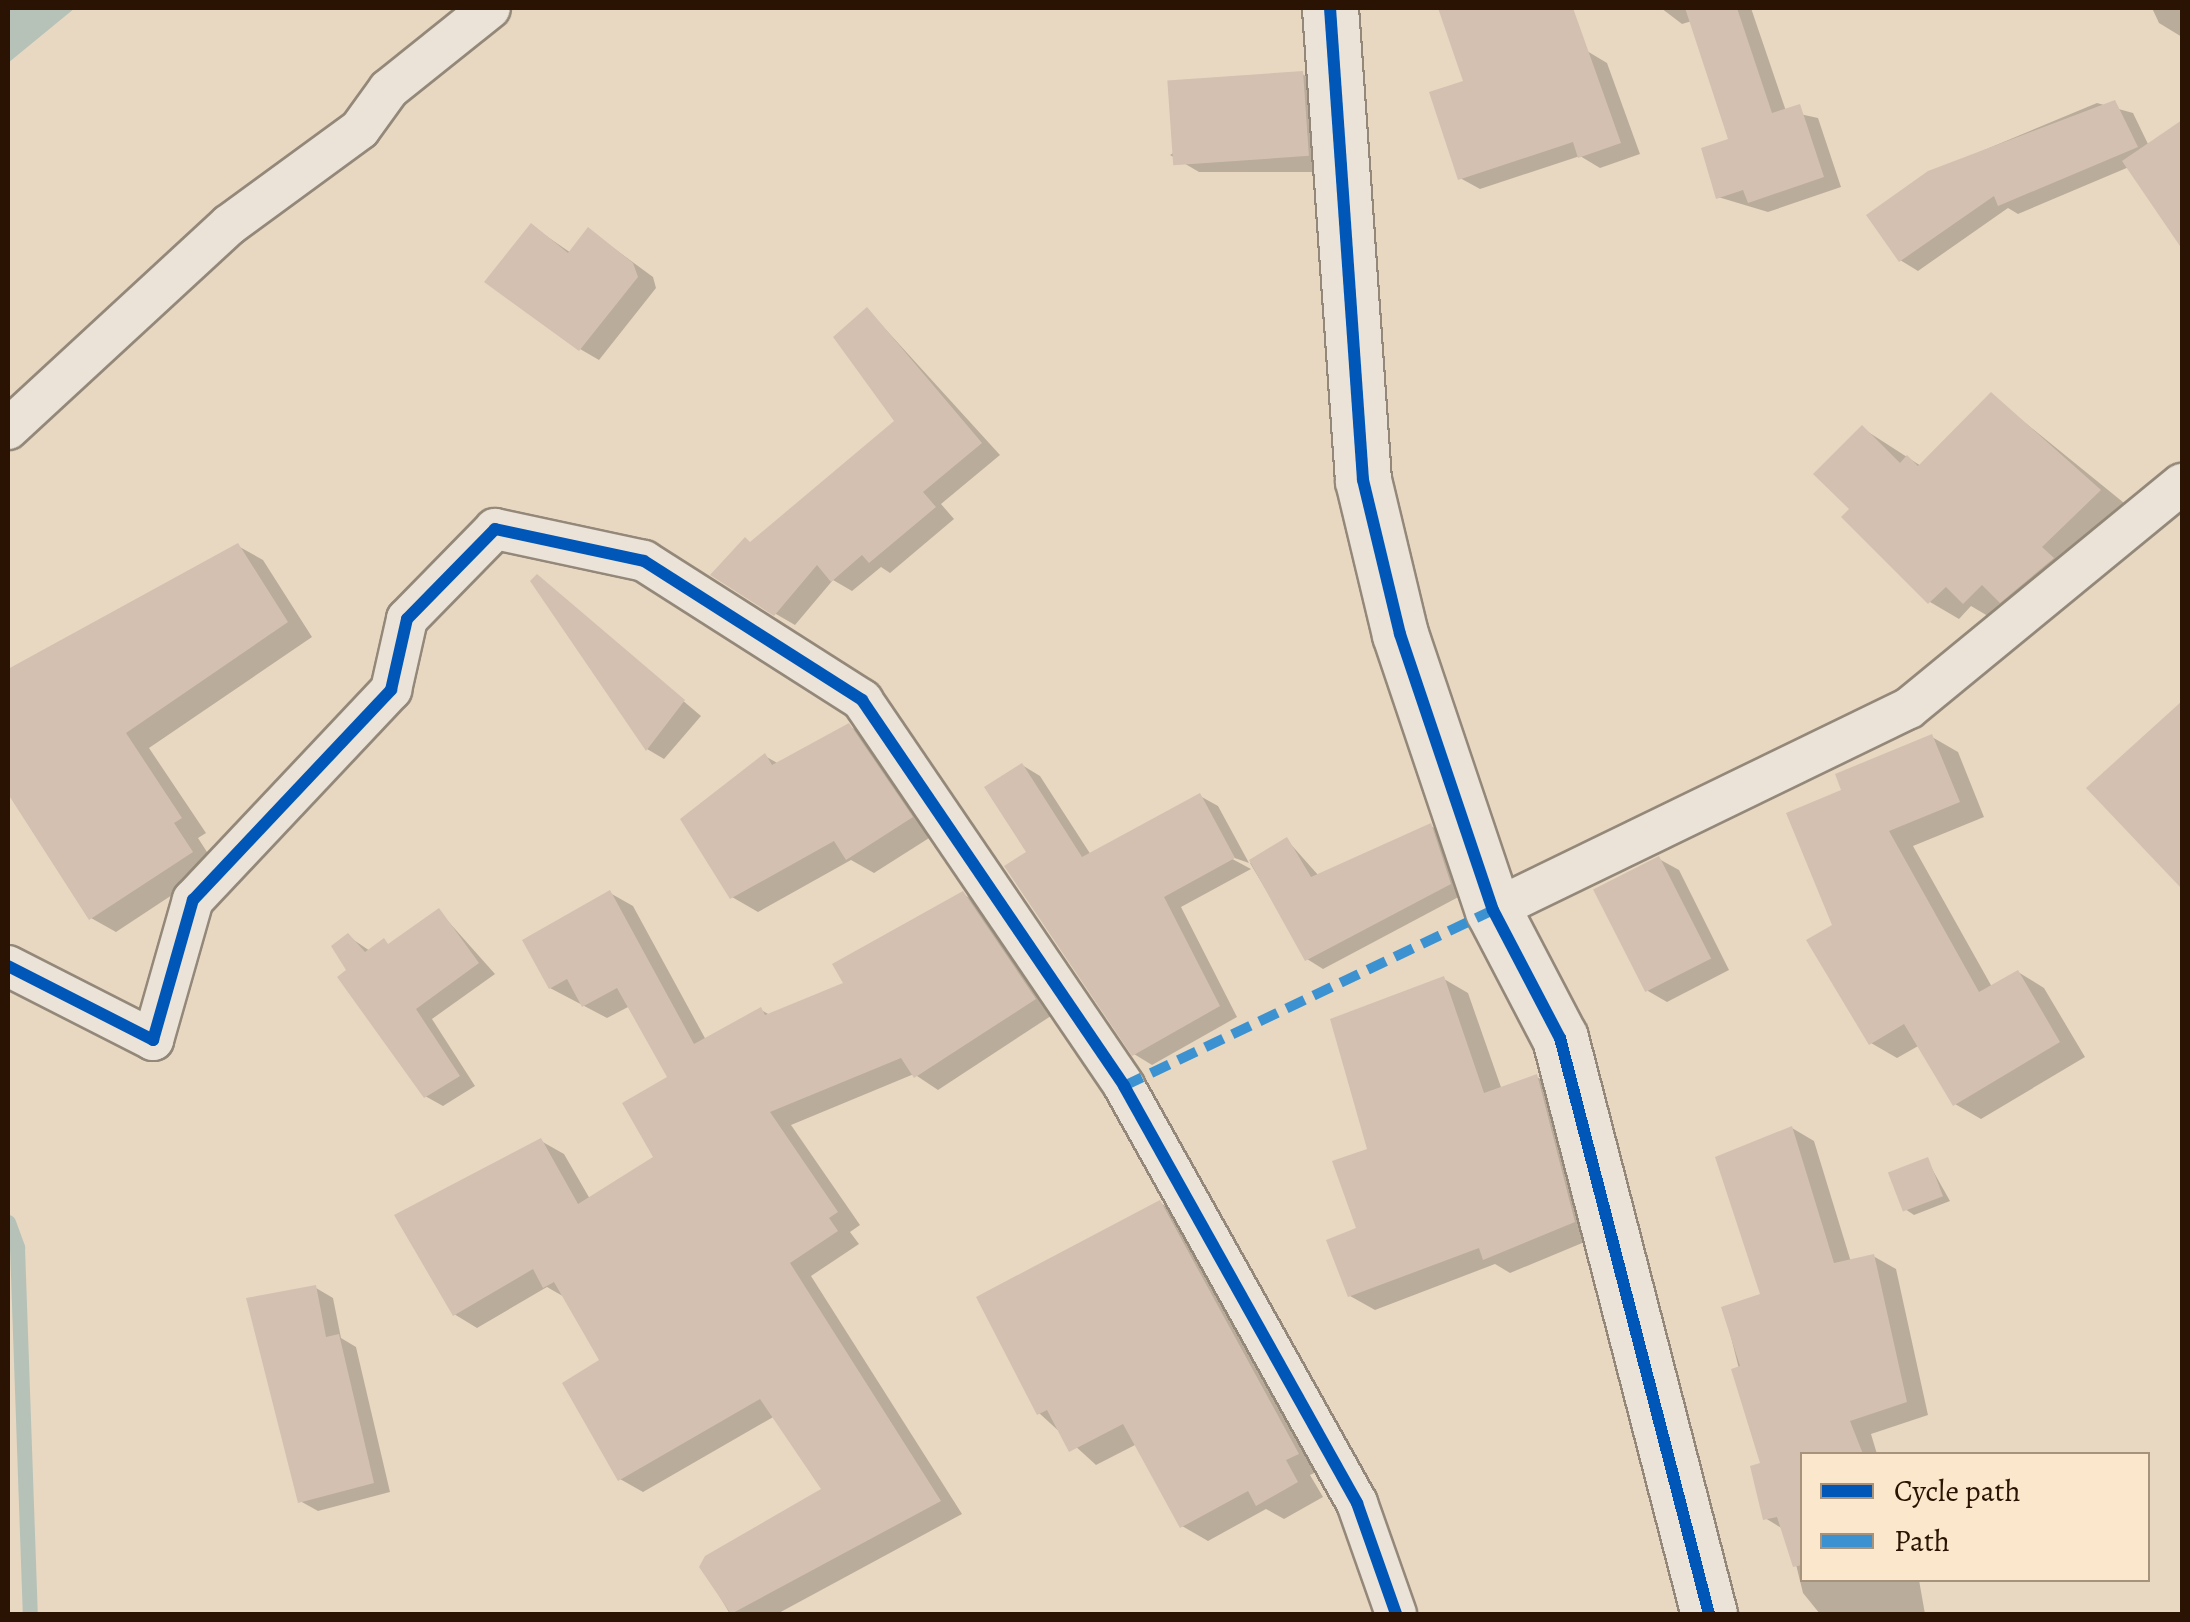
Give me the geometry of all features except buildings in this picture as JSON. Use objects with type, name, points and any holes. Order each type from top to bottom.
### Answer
[{"type":"street","points":[[8,429],[229,225],[360,130],[388,89],[490,8]]},
{"type":"street","points":[[1330,8],[1363,480],[1400,634],[1493,910],[1560,1038],[1709,1614]]},
{"type":"street","points":[[1493,910],[1909,708],[2182,484]]},
{"type":"street","points":[[8,966],[153,1040],[193,900],[390,690],[406,618],[495,529],[644,561],[862,700],[1124,1086],[1356,1503],[1396,1614]]},
{"type":"shaded area","points":[[8,8],[75,8],[8,63]]},
{"type":"waterway","points":[[8,1222],[17,1247],[30,1614]]},
{"type":"marked path","points":[[1124,1086],[1493,910]]},
{"type":"cycle path","points":[[1330,8],[1363,480],[1400,634],[1493,910],[1560,1038],[1709,1614]]},
{"type":"cycle path","points":[[8,966],[153,1040],[193,900],[391,690],[407,619],[495,529],[644,561],[862,700],[1124,1086],[1357,1503],[1396,1614]]}]
